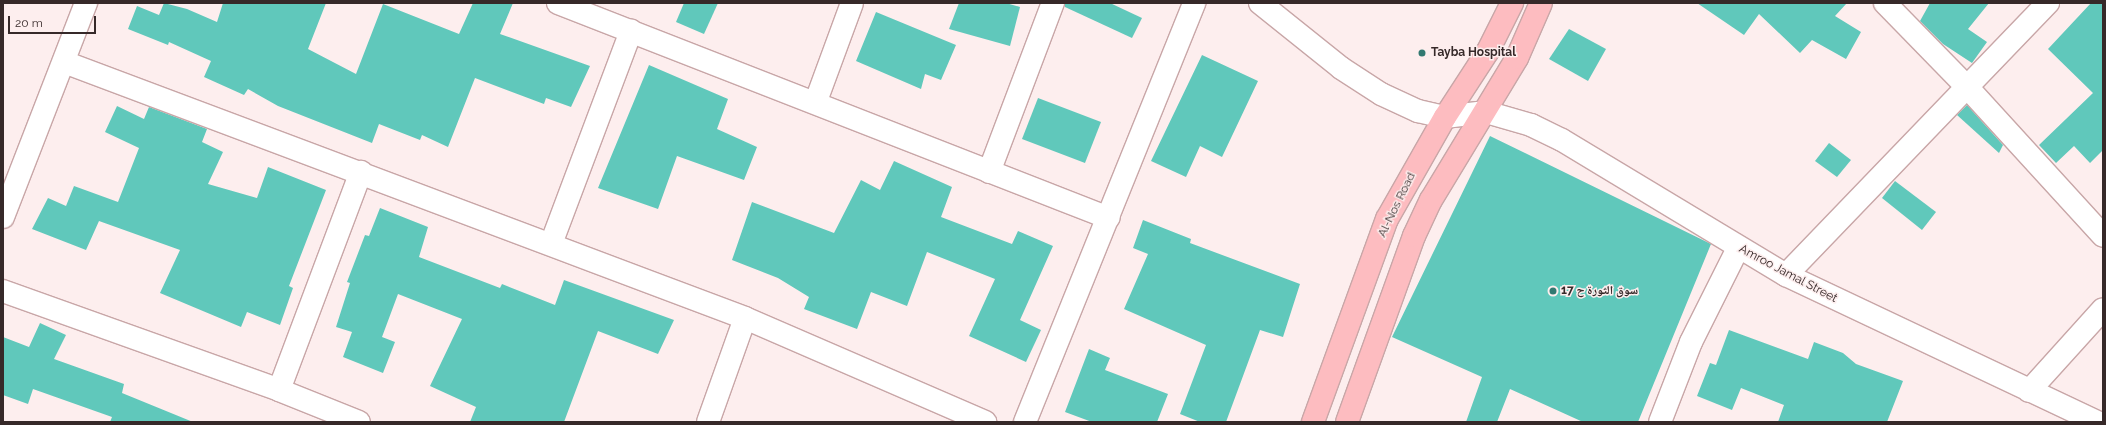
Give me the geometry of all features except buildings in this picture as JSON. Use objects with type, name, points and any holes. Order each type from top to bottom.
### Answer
[{"type":"main road","name":"Al-Nos Road","points":[[1313,422],[1387,219],[1445,117],[1488,51],[1512,3]]},
{"type":"main road","points":[[1347,422],[1414,236],[1431,200],[1486,112],[1517,58],[1541,3]]},
{"type":"street","points":[[3,217],[86,3]]},
{"type":"street","points":[[558,3],[816,101],[989,172],[1109,218]]},
{"type":"street","points":[[816,101],[852,3]]},
{"type":"street","points":[[989,172],[1053,3]]},
{"type":"street","points":[[1025,422],[1109,218],[1194,3]]},
{"type":"street","points":[[1260,3],[1340,68],[1381,94],[1418,111],[1445,117],[1486,112]]},
{"type":"street","points":[[1885,3],[1968,88],[2103,236]]},
{"type":"street","points":[[1786,275],[1968,88],[2048,3]]},
{"type":"street","points":[[551,244],[631,31]]},
{"type":"street","points":[[64,62],[361,172],[745,318],[984,422]]},
{"type":"street","name":"Amroo Jamal Street","points":[[1486,112],[1531,125],[1562,140],[1738,248],[1786,275],[2029,391],[2098,422]]},
{"type":"street","points":[[278,390],[361,172]]},
{"type":"street","points":[[1660,422],[1691,342],[1738,248]]},
{"type":"street","points":[[3,291],[278,390],[359,422]]},
{"type":"street","points":[[2029,391],[2103,309]]},
{"type":"street","points":[[708,422],[745,318]]},
{"type":"place","name":"Tayba Hospital","points":[[1422,53]]},
{"type":"place","name":"سوق الثورة ح 17","points":[[1553,291]]}]
